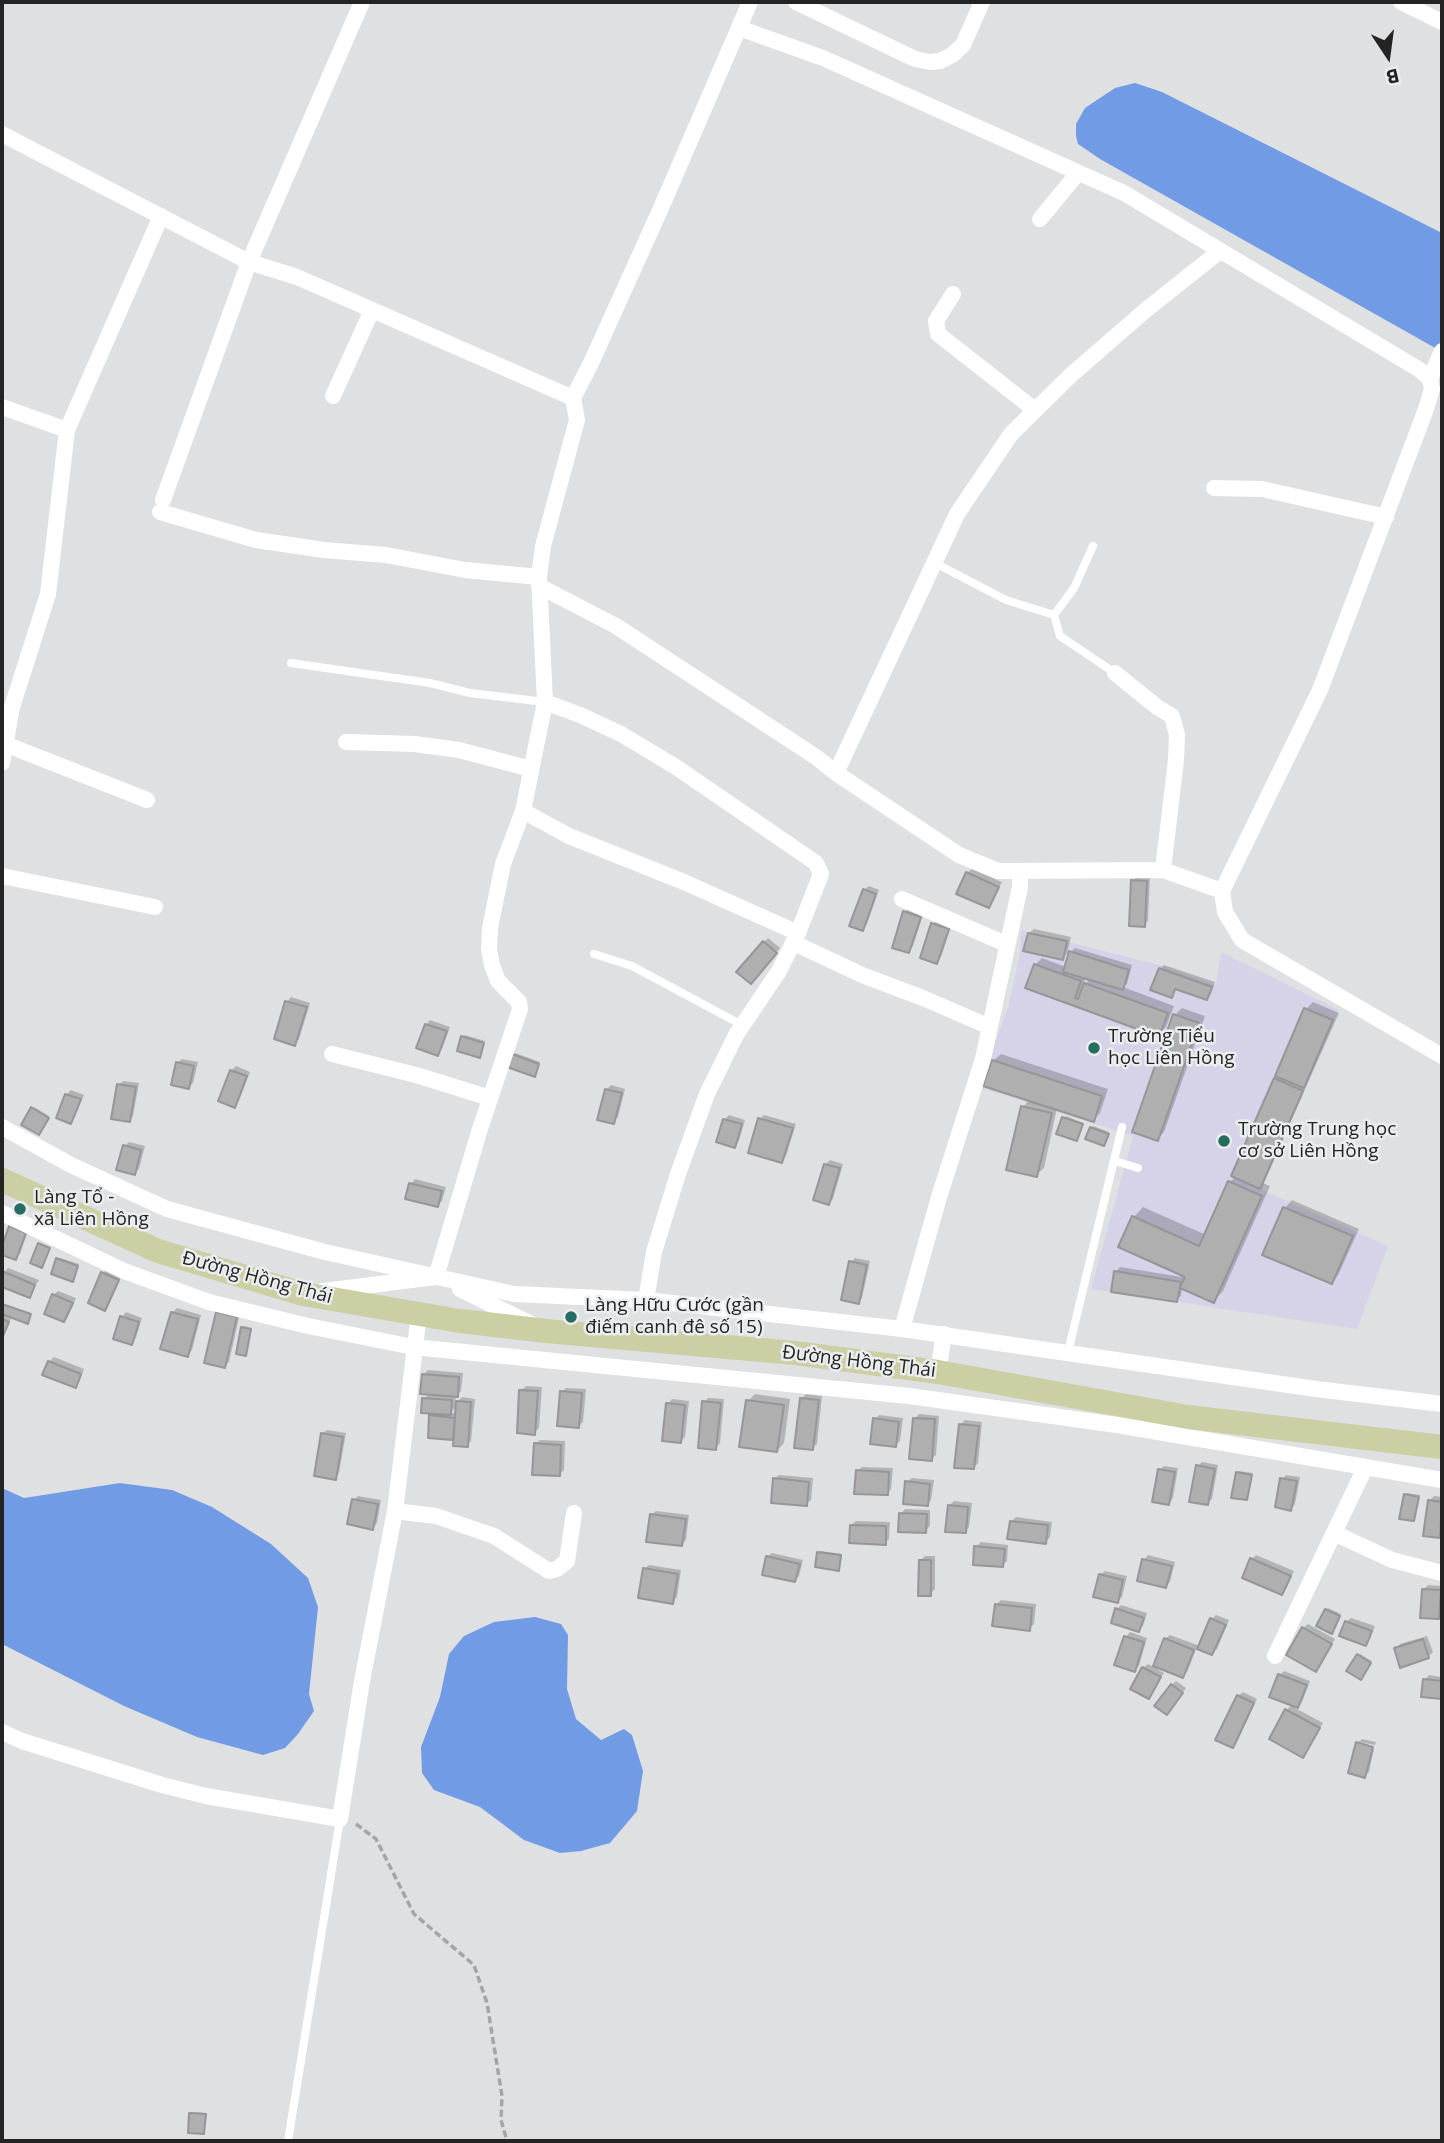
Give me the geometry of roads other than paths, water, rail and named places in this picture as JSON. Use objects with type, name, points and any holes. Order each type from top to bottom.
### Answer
[{"type":"main road","name":"Đường Hồng Thái","points":[[5,1180],[158,1251],[303,1294],[419,1314],[547,1331],[795,1353],[938,1372],[1188,1417],[1442,1447]]},
{"type":"street","points":[[362,2],[249,262],[161,506],[256,540],[324,550],[386,555],[539,582],[616,626],[816,757],[836,774],[959,855],[998,871],[1111,868],[1163,870],[1222,891]]},
{"type":"street","points":[[436,1277],[520,1009],[519,1002],[498,981],[492,965],[489,950],[490,928],[503,864],[523,811],[545,702],[539,582],[543,546],[577,420],[573,398],[602,340],[750,2]]},
{"type":"street","points":[[796,2],[915,59],[930,62],[952,55],[963,45],[982,2]]},
{"type":"street","points":[[1401,2],[1442,22]]},
{"type":"street","points":[[739,28],[823,58],[1124,193],[1420,370],[1430,379]]},
{"type":"street","points":[[2,134],[249,262],[297,277],[573,398]]},
{"type":"street","points":[[1040,219],[1078,173]]},
{"type":"street","points":[[2,763],[12,707],[48,594],[67,430],[162,216]]},
{"type":"street","points":[[836,774],[957,514],[1011,434],[1147,309],[1220,251]]},
{"type":"street","points":[[953,293],[936,321],[938,334],[1035,410]]},
{"type":"street","points":[[334,397],[372,310]]},
{"type":"street","points":[[1442,351],[1430,379],[1432,389],[1426,410],[1320,690],[1222,891],[1225,912],[1242,940],[1442,1056]]},
{"type":"street","points":[[2,407],[67,430]]},
{"type":"street","points":[[1214,488],[1262,489],[1386,517]]},
{"type":"street","points":[[1115,673],[1172,716],[1177,735],[1163,870]]},
{"type":"street","points":[[545,702],[621,734],[665,761],[816,863],[821,874],[796,938],[779,971],[742,1025],[707,1094],[654,1252],[646,1300]]},
{"type":"street","points":[[346,742],[437,747],[531,769]]},
{"type":"street","points":[[5,744],[147,800]]},
{"type":"street","points":[[523,811],[569,836],[684,882],[796,938],[862,975],[990,1027]]},
{"type":"street","points":[[902,1329],[939,1197],[983,1059],[1020,887],[1020,871]]},
{"type":"street","points":[[2,876],[155,907]]},
{"type":"street","points":[[902,899],[1006,944]]},
{"type":"street","points":[[332,1054],[416,1075],[491,1098]]},
{"type":"street","points":[[2,1127],[71,1165],[167,1209],[325,1252],[514,1294],[646,1300],[902,1329],[1316,1389],[1442,1404]]},
{"type":"street","points":[[2,1213],[124,1271],[209,1302],[308,1326],[414,1347],[922,1398],[1117,1426],[1442,1480]]},
{"type":"street","points":[[303,1294],[436,1277],[547,1331]]},
{"type":"street","points":[[2,1732],[22,1741],[162,1785],[206,1796],[340,1819],[362,1681],[395,1511],[419,1314]]},
{"type":"street","points":[[938,1372],[944,1334]]},
{"type":"street","points":[[1414,1442],[1442,1438]]},
{"type":"street","points":[[1275,1656],[1365,1468]]},
{"type":"street","points":[[395,1511],[436,1516],[494,1536],[549,1571],[557,1569],[567,1561],[574,1513]]},
{"type":"street","points":[[1334,1533],[1392,1560],[1442,1573]]},
{"type":"lane","points":[[1054,615],[1074,588],[1093,546]]},
{"type":"lane","points":[[935,564],[1006,600],[1054,615]]},
{"type":"lane","points":[[1054,615],[1060,636],[1115,673]]},
{"type":"lane","points":[[291,663],[416,681],[470,693],[545,702]]},
{"type":"lane","points":[[594,954],[632,966],[742,1025]]},
{"type":"lane","points":[[1068,1352],[1122,1127]]},
{"type":"lane","points":[[1115,1161],[1138,1168]]},
{"type":"lane","points":[[288,2141],[340,1819]]},
{"type":"water","points":[[1135,83],[1162,92],[1442,233],[1442,339],[1437,349],[1100,159],[1078,144],[1076,124],[1085,108],[1115,88]]},
{"type":"water","points":[[120,1483],[172,1490],[212,1507],[271,1544],[308,1578],[318,1607],[309,1694],[314,1711],[285,1748],[263,1755],[197,1737],[124,1706],[2,1644],[2,1488],[24,1498]]},
{"type":"water","points":[[535,1617],[561,1624],[568,1635],[567,1689],[576,1719],[601,1740],[624,1729],[632,1735],[643,1771],[637,1811],[610,1843],[581,1851],[560,1853],[524,1840],[480,1807],[434,1790],[422,1773],[421,1747],[440,1697],[449,1654],[464,1636],[494,1622]]},
{"type":"place","name":"Trường Tiểu học Liên Hồng","points":[[1094,1048]]},
{"type":"place","name":"Trường Trung học cơ sở Liên Hồng","points":[[1224,1141]]},
{"type":"place","name":"Làng Tổ - xã Liên Hồng","points":[[20,1209]]},
{"type":"place","name":"Làng Hữu Cước (gần điếm canh đê số 15)","points":[[571,1317]]}]
